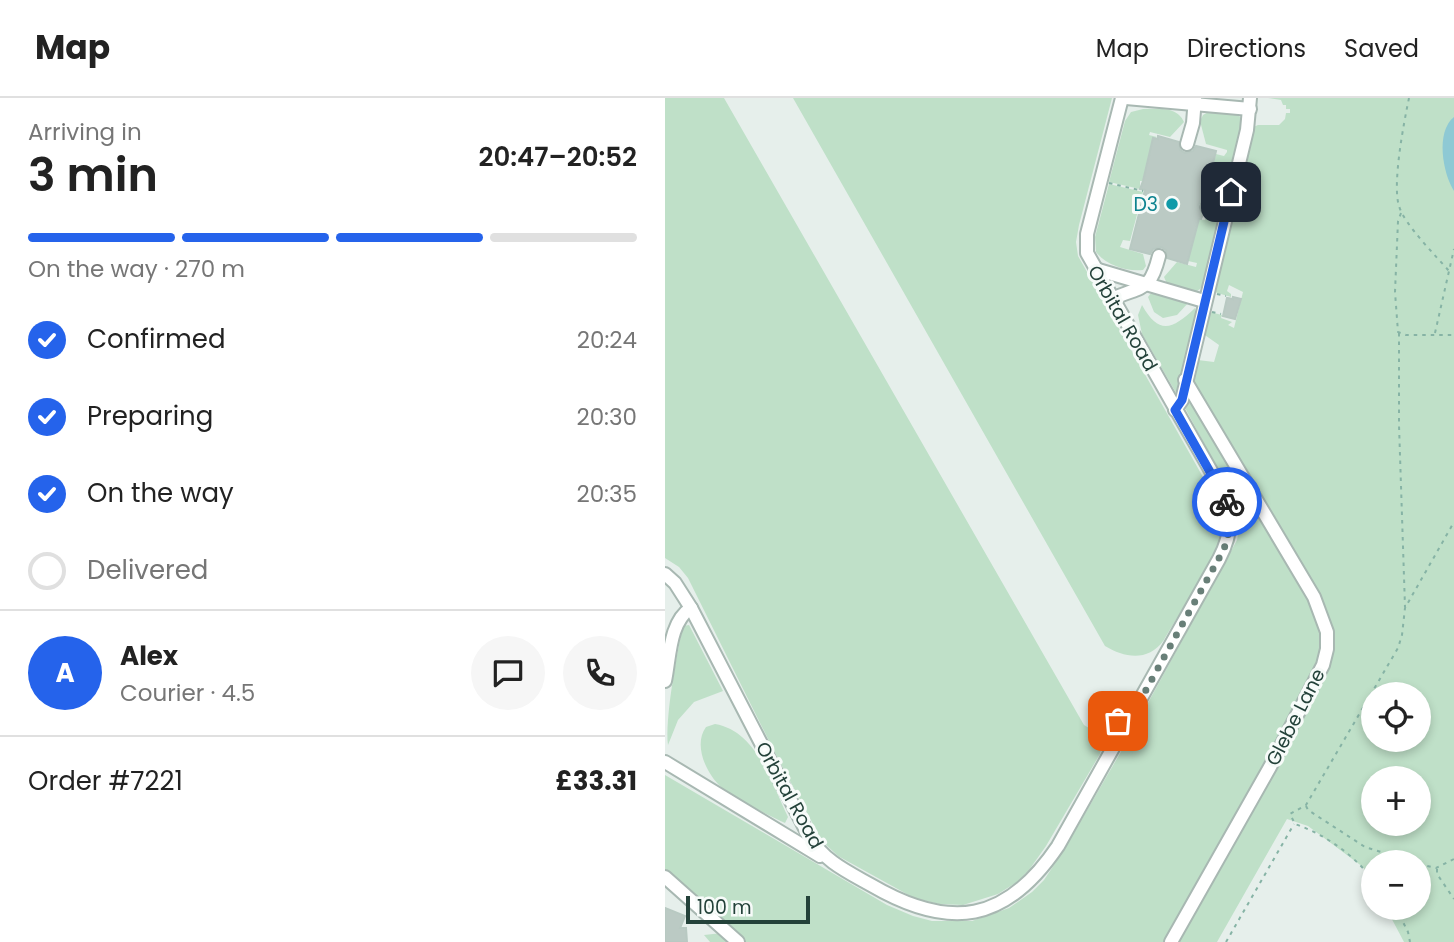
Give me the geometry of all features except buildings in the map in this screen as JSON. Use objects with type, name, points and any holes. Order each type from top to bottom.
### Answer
[{"type":"street","points":[[1124,98],[1250,104],[1180,404],[1175,410]]},
{"type":"street","name":"Orbital Road","points":[[665,574],[675,583],[691,608],[809,836],[822,855],[901,902],[930,912],[969,913],[1006,900],[1024,888],[1047,862],[1122,723],[1219,559],[1228,541],[1231,524],[1225,497],[1090,260],[1086,244],[1124,98]]},
{"type":"street","points":[[1187,144],[1194,101]]},
{"type":"street","points":[[1207,207],[1226,212]]},
{"type":"street","points":[[1112,299],[1146,285],[1154,274],[1159,256]]},
{"type":"street","points":[[1095,270],[1204,301]]},
{"type":"street","name":"Glebe Lane","points":[[1171,942],[1320,673],[1327,640],[1322,615],[1314,597],[1185,380]]},
{"type":"street","points":[[665,681],[667,657],[676,623],[679,617],[691,608]]},
{"type":"street","points":[[665,762],[835,865]]},
{"type":"street","points":[[665,877],[738,942]]},
{"type":"path","points":[[1409,98],[1402,133],[1399,206],[1449,271]]},
{"type":"path","points":[[1101,181],[1143,191]]},
{"type":"path","points":[[1361,867],[1331,841],[1295,824],[1290,814],[1306,805],[1365,707],[1398,648],[1402,635],[1405,608],[1399,333],[1395,292],[1398,221],[1401,212]]},
{"type":"path","points":[[1435,334],[1454,249]]},
{"type":"path","points":[[1399,333],[1454,335]]},
{"type":"path","points":[[1405,608],[1454,522]]},
{"type":"path","points":[[1306,805],[1308,810],[1365,847],[1375,850]]},
{"type":"path","points":[[1226,942],[1295,824]]},
{"type":"path","points":[[1431,866],[1437,868],[1454,859]]},
{"type":"path","points":[[1437,868],[1437,874],[1454,900]]},
{"type":"path","points":[[1402,920],[1410,942]]},
{"type":"green space","points":[[665,98],[724,98],[1084,725],[1096,733],[1100,740],[1100,754],[1046,846],[1017,882],[998,894],[963,905],[939,904],[914,898],[838,856],[822,841],[688,578],[679,567],[665,558]]},
{"type":"green space","points":[[793,98],[1112,98],[1079,225],[1076,242],[1078,256],[1212,493],[1222,519],[1219,539],[1206,568],[1164,640],[1151,652],[1128,655],[1105,646]]},
{"type":"green space","points":[[1268,98],[1454,98],[1454,942],[1404,942],[1392,920],[1431,920],[1431,850],[1361,850],[1361,866],[1308,826],[1287,819],[1217,942],[1173,942],[1318,681],[1329,631],[1191,385],[1198,360],[1214,362],[1219,345],[1202,333],[1204,317],[1209,318],[1209,315],[1205,314],[1206,311],[1222,315],[1221,318],[1232,322],[1228,325],[1234,328],[1243,292],[1229,285],[1227,291],[1231,297],[1211,291],[1251,128],[1258,125],[1279,125],[1285,119],[1286,113],[1290,113],[1290,109],[1283,105],[1281,100]]},
{"type":"green space","points":[[1143,109],[1172,111],[1184,122],[1170,137],[1150,132],[1149,135],[1157,137],[1153,139],[1140,189],[1109,182],[1125,121],[1131,112]]},
{"type":"green space","points":[[1212,110],[1237,113],[1243,121],[1205,280],[1194,293],[1168,286],[1164,277],[1177,262],[1196,267],[1197,263],[1188,261],[1199,219],[1205,220],[1214,185],[1208,184],[1216,154],[1224,156],[1227,152],[1206,144],[1200,121],[1203,115]]},
{"type":"green space","points":[[1109,184],[1143,192],[1130,241],[1123,240],[1120,247],[1143,254],[1146,266],[1143,270],[1117,267],[1096,252],[1095,237]]},
{"type":"green space","points":[[1152,292],[1189,302],[1177,315],[1163,318],[1154,312],[1148,297]]},
{"type":"green space","points":[[1142,305],[1154,322],[1167,326],[1180,321],[1195,308],[1179,398],[1142,334],[1138,315]]},
{"type":"green space","points":[[1185,391],[1320,615],[1323,657],[1169,942],[710,942],[704,935],[722,933],[665,871],[665,775],[887,905],[913,916],[932,921],[972,921],[1009,908],[1044,880],[1126,743],[1237,540],[1240,525],[1238,507],[1184,406]]},
{"type":"green space","points":[[689,625],[723,691],[694,702],[678,720],[668,745],[667,734],[677,657],[683,626]]},
{"type":"green space","points":[[715,724],[730,729],[752,748],[769,775],[788,817],[785,823],[727,791],[710,774],[703,758],[701,742],[706,727]]},
{"type":"water","points":[[1454,117],[1454,191],[1444,164],[1443,143],[1444,132]]},
{"type":"way so far","points":[[1118,721],[1126,726],[1224,549],[1231,524],[1227,502]]},
{"type":"place","name":"D3","points":[[1172,204]]},
{"type":"route","points":[[1227,502],[1175,410],[1182,400],[1231,192]]}]
